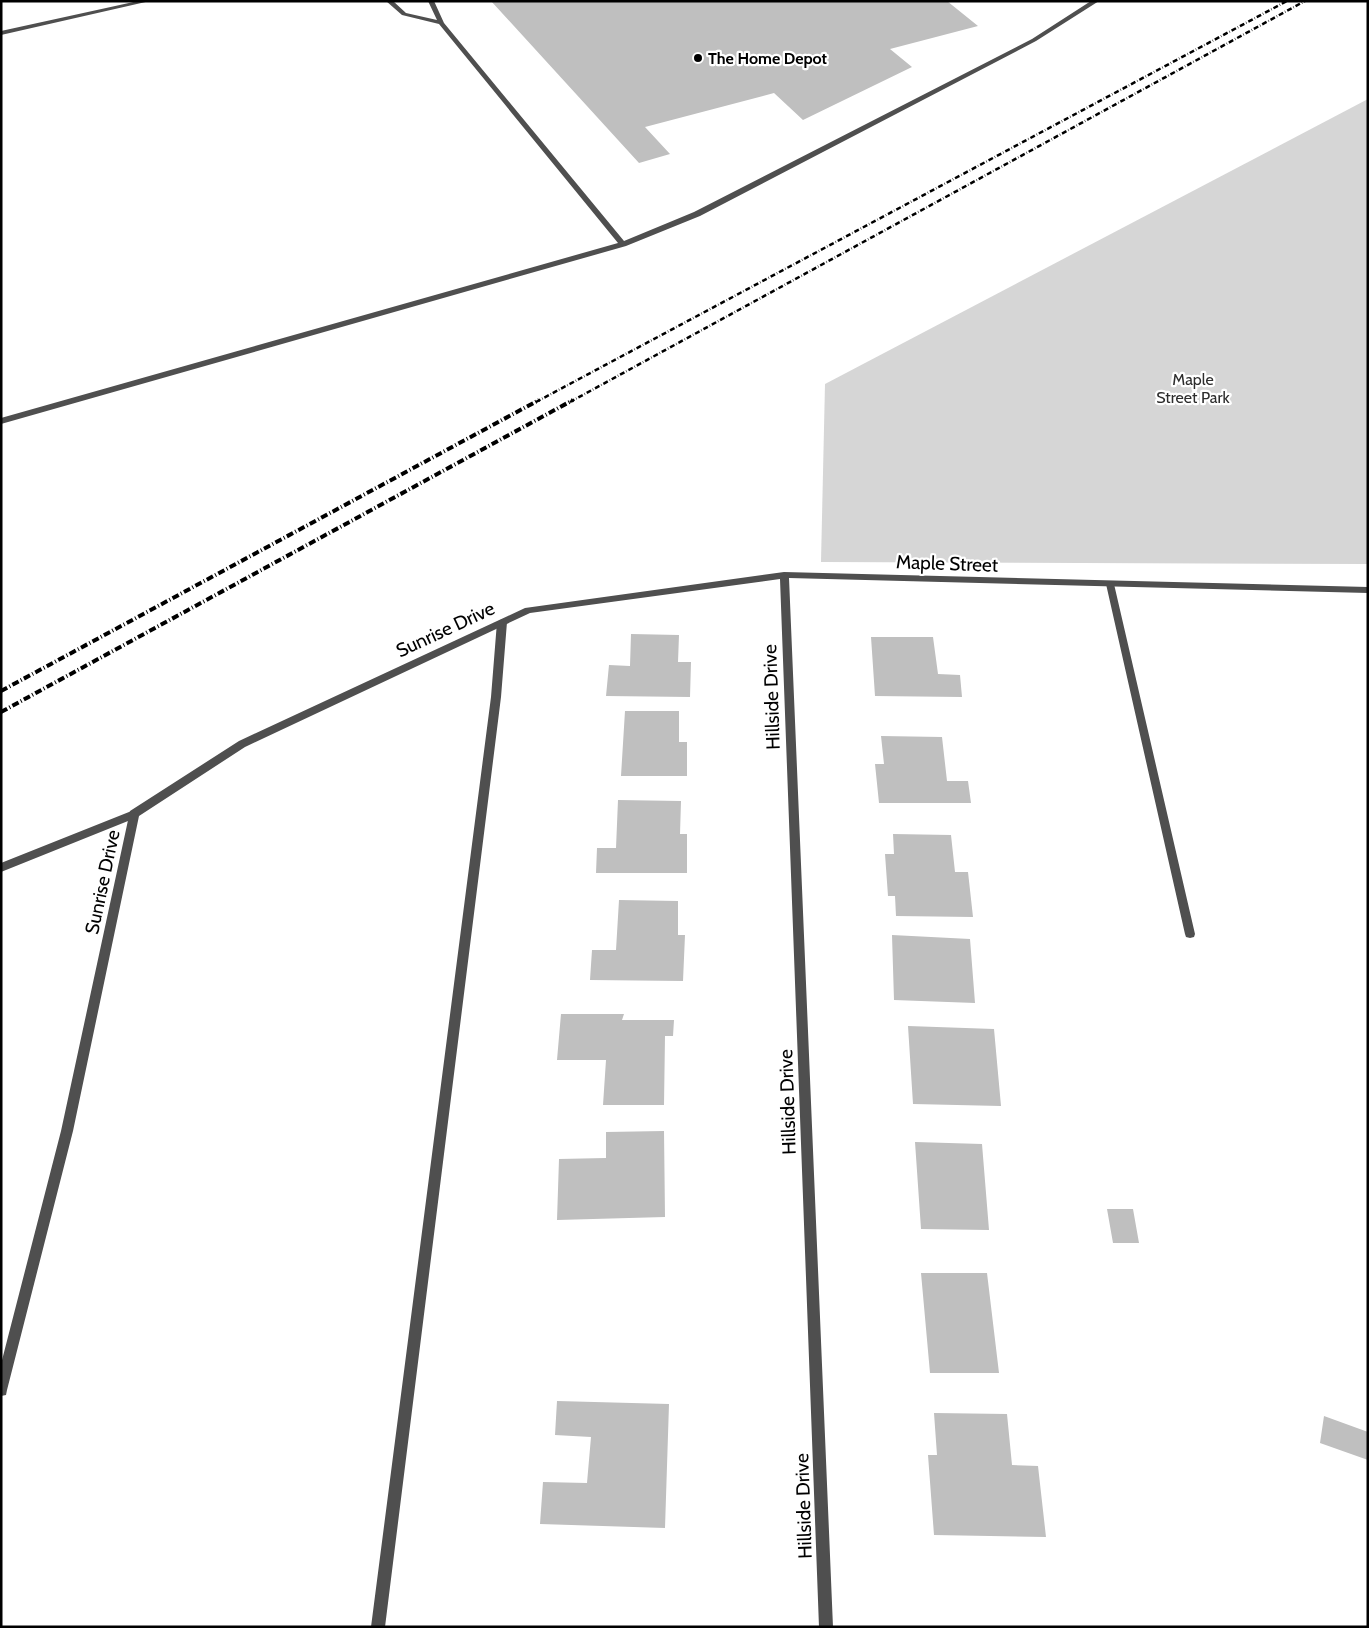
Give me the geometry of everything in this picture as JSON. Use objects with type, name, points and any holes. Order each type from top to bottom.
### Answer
[{"type":"street","points":[[1,33],[147,1]]},
{"type":"street","points":[[389,1],[404,14],[441,22]]},
{"type":"street","points":[[431,1],[441,22],[622,244]]},
{"type":"street","points":[[1,421],[622,244],[697,214],[1034,40],[1096,1]]},
{"type":"street","name":"Maple Street","points":[[528,610],[784,575],[1368,590]]},
{"type":"street","name":"Hillside Drive","points":[[784,575],[826,1627]]},
{"type":"street","points":[[1110,584],[1190,934]]},
{"type":"street","name":"Sunrise Drive","points":[[1,1390],[67,1131],[134,814],[242,744],[528,610]]},
{"type":"street","points":[[378,1627],[496,697],[502,622]]},
{"type":"street","points":[[1,868],[134,814]]},
{"type":"green space","name":"Maple Street Park","points":[[1368,99],[1368,564],[821,562],[825,384]]},
{"type":"building","name":"The Home Depot","points":[[491,1],[947,1],[978,26],[890,49],[912,67],[803,120],[774,93],[645,127],[670,154],[639,163]]},
{"type":"building","points":[[631,634],[679,635],[678,662],[691,662],[690,697],[606,696],[609,665],[630,666]]},
{"type":"building","points":[[871,637],[933,637],[938,674],[960,675],[962,697],[875,696]]},
{"type":"building","points":[[625,711],[679,711],[679,742],[687,742],[687,776],[621,776]]},
{"type":"building","points":[[881,736],[942,737],[947,781],[968,781],[971,803],[879,803],[875,764],[884,764]]},
{"type":"building","points":[[618,800],[681,801],[680,834],[687,834],[687,873],[596,873],[597,848],[616,848]]},
{"type":"building","points":[[893,834],[951,835],[955,872],[968,872],[973,917],[896,916],[895,896],[888,896],[885,854],[894,854]]},
{"type":"building","points":[[619,900],[678,901],[678,935],[685,935],[683,981],[590,980],[592,950],[616,950]]},
{"type":"building","points":[[892,935],[970,939],[975,1003],[894,1000]]},
{"type":"building","points":[[561,1014],[624,1014],[622,1020],[674,1020],[673,1036],[665,1036],[664,1105],[603,1105],[606,1060],[557,1060]]},
{"type":"building","points":[[908,1026],[994,1029],[1001,1106],[913,1104]]},
{"type":"building","points":[[664,1131],[665,1217],[557,1220],[559,1159],[606,1158],[606,1132]]},
{"type":"building","points":[[915,1142],[982,1144],[989,1230],[921,1229]]},
{"type":"building","points":[[1107,1209],[1133,1209],[1139,1243],[1113,1243]]},
{"type":"building","points":[[921,1273],[987,1273],[999,1373],[930,1373]]},
{"type":"building","points":[[557,1401],[669,1404],[665,1528],[540,1524],[543,1482],[587,1483],[591,1437],[555,1435]]},
{"type":"building","points":[[934,1413],[1007,1414],[1012,1465],[1038,1466],[1046,1537],[934,1535],[928,1455],[937,1455]]},
{"type":"building","points":[[1324,1416],[1368,1432],[1368,1460],[1320,1443]]},
{"type":"railway","points":[[536,402],[1287,1]]},
{"type":"railway","points":[[570,402],[1305,1]]},
{"type":"railway","points":[[1,691],[539,400]]},
{"type":"railway","points":[[1,712],[573,400]]},
{"type":"place","name":"The Home Depot","points":[[698,58]]}]
